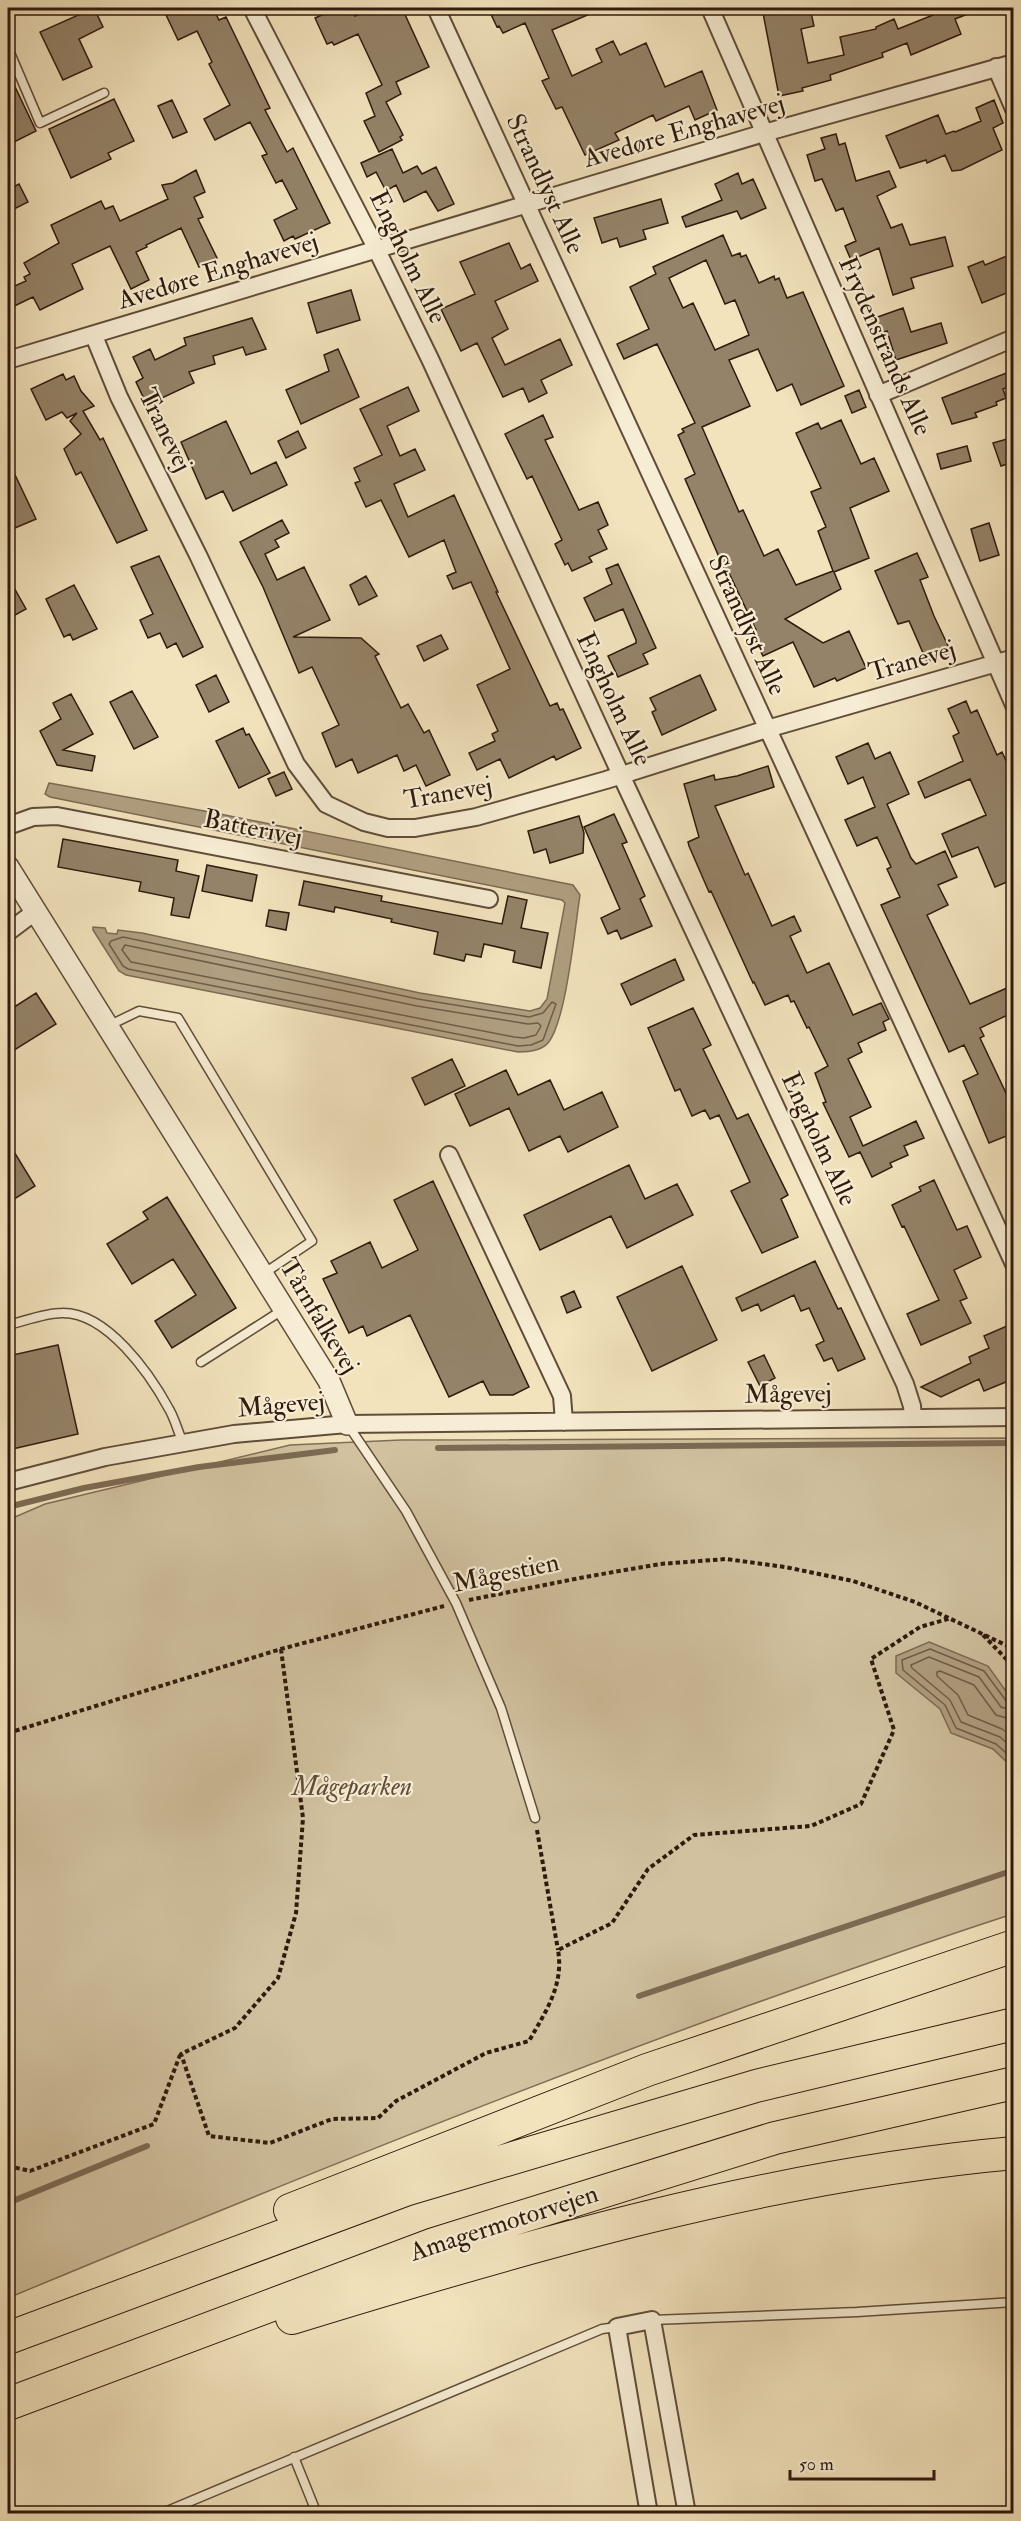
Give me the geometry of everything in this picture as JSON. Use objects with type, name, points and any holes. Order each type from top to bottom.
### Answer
[{"type":"highway","points":[[40,2325],[269,2218],[636,2074],[1014,1946]]},
{"type":"highway","points":[[8,2338],[405,2190],[756,2086],[1014,2024]]},
{"type":"highway","name":"Amagermotorvejen","points":[[8,2405],[434,2244],[775,2138],[1014,2083]]},
{"type":"highway","points":[[8,2405],[538,2246],[752,2193],[908,2164],[1014,2153]]},
{"type":"street","name":"Engholm Alle","points":[[252,8],[376,248],[430,359],[905,1384],[912,1406],[912,1418]]},
{"type":"street","name":"Strandlyst Alle","points":[[436,8],[1014,1264]]},
{"type":"street","name":"Frydenstrands Alle","points":[[710,8],[1014,705]]},
{"type":"street","name":"Avedøre Enghavevej","points":[[8,360],[764,133],[1014,63]]},
{"type":"street","points":[[996,68],[1014,109]]},
{"type":"street","name":"Tranevej","points":[[94,336],[120,397],[198,555],[296,764],[326,804],[364,822],[388,828],[415,828],[476,817],[621,775],[766,729],[1014,658]]},
{"type":"street","points":[[878,395],[1014,338]]},
{"type":"street","name":"Batterivej","points":[[8,826],[33,817],[57,816],[489,899]]},
{"type":"street","name":"Tårnfalkevej","points":[[8,867],[329,1381],[347,1424]]},
{"type":"street","points":[[8,932],[36,911]]},
{"type":"street","points":[[448,1155],[562,1396],[564,1422]]},
{"type":"street","name":"Mågevej","points":[[8,1482],[105,1457],[234,1434],[347,1424],[1014,1417]]},
{"type":"street","points":[[649,2514],[617,2327],[652,2320],[687,2514]]},
{"type":"lane","points":[[8,48],[40,123],[104,93]]},
{"type":"lane","points":[[108,1026],[139,1011],[178,1018],[312,1241],[262,1274]]},
{"type":"lane","points":[[201,1362],[284,1309]]},
{"type":"lane","points":[[8,1325],[62,1313],[80,1316],[97,1324],[127,1348],[170,1410],[183,1444]]},
{"type":"lane","name":"Tårnfalkevej","points":[[347,1424],[406,1511],[456,1603],[501,1708],[535,1818]]},
{"type":"lane","points":[[652,2320],[1014,2302]]},
{"type":"lane","points":[[160,2514],[602,2329],[617,2327]]},
{"type":"lane","points":[[294,2457],[317,2514]]},
{"type":"path","name":"Mågestien","points":[[8,1734],[281,1649],[456,1603],[660,1564],[726,1559],[785,1567],[853,1581],[915,1602],[1014,1648]]},
{"type":"path","points":[[558,1950],[612,1923],[648,1869],[694,1835],[811,1826],[861,1804],[894,1730],[871,1659],[920,1627],[951,1618]]},
{"type":"path","points":[[981,1633],[1014,1666]]},
{"type":"path","points":[[8,2166],[30,2171],[154,2124],[181,2054],[235,2028],[278,1978],[296,1913],[303,1818],[281,1649]]},
{"type":"path","points":[[181,2054],[209,2136],[270,2143],[332,2119],[378,2118],[396,2102],[486,2053],[529,2041],[553,1999],[561,1967],[535,1818]]},
{"type":"green space","name":"Mågeparken","points":[[1013,1438],[1013,1914],[742,2008],[557,2077],[8,2298],[8,1520],[45,1504],[290,1445],[401,1440]]},
{"type":"water","points":[[49,783],[210,812],[573,885],[580,895],[565,995],[554,1032],[542,1048],[518,1052],[126,975],[119,971],[93,927],[105,928],[107,933],[117,934],[118,930],[142,933],[420,993],[530,1011],[540,1008],[547,999],[565,903],[562,900],[50,797],[45,794]]},
{"type":"water","points":[[929,1642],[988,1666],[1013,1701],[1013,1768],[993,1749],[951,1733],[940,1709],[896,1673],[896,1656]]},
{"type":"building","points":[[94,8],[103,27],[79,39],[92,67],[63,80],[40,32]]},
{"type":"building","points":[[184,8],[213,8],[219,20],[226,17],[270,108],[265,110],[287,152],[293,148],[330,223],[295,239],[293,236],[284,241],[274,220],[297,209],[282,180],[276,183],[262,156],[267,154],[250,122],[215,140],[204,119],[230,105],[209,64],[212,62],[197,31],[178,40],[166,15]]},
{"type":"building","points":[[338,8],[351,8],[355,16],[373,8],[402,8],[429,67],[396,82],[401,94],[386,102],[403,135],[400,137],[402,140],[379,152],[364,121],[375,116],[366,93],[382,85],[358,34],[334,45],[332,42],[327,44],[315,18]]},
{"type":"building","points":[[488,8],[604,8],[552,30],[572,76],[602,62],[596,49],[613,41],[620,55],[646,43],[665,87],[702,71],[717,110],[695,120],[689,106],[656,121],[653,115],[615,133],[619,140],[585,155],[562,107],[556,109],[542,81],[549,78],[525,23],[503,33],[499,26],[497,27]]},
{"type":"building","points":[[762,8],[810,8],[814,26],[801,29],[808,63],[844,55],[840,37],[876,29],[894,19],[898,29],[933,15],[931,8],[983,8],[955,19],[961,34],[911,55],[907,43],[882,53],[883,57],[830,75],[831,80],[802,88],[803,91],[779,96]]},
{"type":"building","points":[[8,72],[36,131],[8,145]]},
{"type":"building","points":[[114,99],[134,141],[108,153],[111,159],[71,178],[49,129]]},
{"type":"building","points":[[172,100],[187,132],[173,138],[158,106]]},
{"type":"building","points":[[994,100],[1003,123],[993,128],[1002,150],[961,170],[952,171],[945,155],[927,163],[926,160],[900,168],[886,136],[938,115],[946,134],[955,132],[981,121],[976,108]]},
{"type":"building","points":[[836,134],[839,145],[845,143],[856,181],[889,171],[896,187],[877,196],[891,228],[902,224],[910,245],[945,237],[953,266],[911,278],[914,288],[893,295],[879,248],[851,260],[845,246],[856,241],[843,208],[836,211],[822,179],[815,181],[807,155],[825,149],[821,138]]},
{"type":"building","points":[[392,149],[403,173],[417,166],[422,174],[436,167],[454,204],[438,211],[426,191],[404,202],[396,185],[386,191],[376,172],[367,177],[361,163]]},
{"type":"building","points":[[196,170],[205,192],[194,197],[203,217],[198,219],[217,258],[199,267],[181,228],[136,252],[149,280],[131,289],[110,246],[72,264],[83,289],[40,310],[33,297],[8,309],[8,289],[26,281],[24,277],[30,274],[24,263],[59,243],[51,225],[101,201],[105,209],[113,206],[120,221],[168,199],[162,185],[173,183]]},
{"type":"building","points":[[738,173],[742,184],[753,179],[766,208],[741,219],[737,211],[686,227],[682,217],[722,200],[715,184]]},
{"type":"building","points":[[19,184],[28,202],[8,212],[8,190]]},
{"type":"building","points":[[661,199],[668,223],[643,230],[646,239],[620,247],[617,238],[602,243],[594,218]]},
{"type":"building","points":[[723,235],[732,256],[740,253],[741,257],[746,255],[759,283],[774,276],[775,280],[779,278],[787,298],[803,292],[844,386],[801,405],[792,384],[777,391],[758,349],[729,360],[750,406],[702,427],[739,512],[743,510],[764,556],[778,549],[796,585],[833,571],[818,531],[826,527],[811,492],[821,488],[796,433],[818,423],[821,429],[841,420],[861,464],[874,458],[889,491],[850,508],[869,558],[834,572],[841,589],[785,619],[823,643],[849,631],[866,668],[837,681],[835,678],[814,687],[793,642],[763,656],[751,633],[756,630],[728,571],[726,573],[685,479],[695,474],[678,435],[684,432],[682,429],[695,423],[657,344],[624,359],[617,344],[649,329],[630,287],[656,274],[653,267]],"holes":[[[706,260],[725,304],[735,300],[749,335],[715,350],[693,303],[683,308],[669,278]]]},
{"type":"building","points":[[509,243],[521,269],[530,264],[538,281],[495,301],[508,329],[492,338],[505,365],[560,339],[572,365],[541,380],[547,393],[529,402],[523,388],[503,397],[477,343],[461,351],[441,309],[475,294],[460,262]]},
{"type":"building","points":[[1014,253],[1014,290],[982,303],[968,267],[983,261],[985,265]]},
{"type":"building","points":[[351,290],[360,320],[317,333],[308,303]]},
{"type":"building","points":[[903,308],[911,332],[941,323],[947,343],[896,360],[887,331],[878,334],[872,319]]},
{"type":"building","points":[[252,318],[266,349],[246,355],[243,347],[213,356],[215,364],[189,372],[194,383],[147,405],[136,382],[143,378],[133,357],[150,349],[155,360],[186,345],[184,338]]},
{"type":"building","points":[[338,349],[359,397],[301,424],[286,390],[329,371],[324,355]]},
{"type":"building","points":[[1014,370],[1014,385],[1003,389],[1006,398],[996,402],[997,405],[975,413],[977,417],[952,424],[942,398]]},
{"type":"building","points":[[63,374],[66,380],[74,376],[81,391],[94,406],[83,411],[100,440],[103,438],[147,530],[117,543],[81,472],[76,475],[64,449],[81,434],[70,421],[77,413],[67,418],[62,412],[46,420],[31,389]]},
{"type":"building","points":[[408,387],[419,411],[387,426],[400,456],[415,449],[425,470],[394,484],[408,517],[454,495],[498,592],[496,592],[550,706],[557,703],[560,710],[563,709],[581,748],[556,760],[554,756],[509,778],[500,759],[477,770],[469,753],[495,741],[492,734],[498,731],[477,685],[510,669],[471,582],[453,589],[447,576],[456,572],[444,540],[409,557],[381,500],[366,507],[355,483],[360,481],[354,468],[382,455],[360,409]]},
{"type":"building","points":[[859,390],[866,407],[852,413],[845,396]]},
{"type":"building","points":[[543,415],[553,437],[545,440],[579,510],[598,502],[608,525],[598,530],[607,549],[589,557],[592,562],[572,571],[568,563],[565,565],[555,544],[562,540],[532,476],[527,479],[505,434]]},
{"type":"building","points":[[226,421],[251,474],[276,462],[287,485],[233,511],[223,491],[206,499],[181,442]]},
{"type":"building","points":[[298,431],[306,448],[286,458],[278,441]]},
{"type":"building","points":[[1014,437],[1014,462],[1001,466],[993,443]]},
{"type":"building","points":[[967,446],[971,461],[941,469],[937,454]]},
{"type":"building","points":[[8,460],[36,519],[15,528],[8,512]]},
{"type":"building","points":[[282,520],[289,533],[275,540],[279,547],[265,554],[277,580],[304,567],[330,620],[293,637],[361,638],[379,654],[375,656],[401,708],[408,704],[424,733],[429,730],[450,775],[426,786],[416,765],[404,771],[397,755],[358,773],[352,759],[336,767],[322,733],[339,725],[312,667],[299,673],[263,587],[240,542]]},
{"type":"building","points":[[989,523],[999,555],[980,561],[971,529]]},
{"type":"building","points":[[917,553],[928,577],[920,580],[951,652],[927,662],[909,621],[898,624],[875,571]]},
{"type":"building","points":[[159,556],[203,647],[183,657],[176,643],[167,648],[160,633],[148,638],[140,620],[153,614],[131,567]]},
{"type":"building","points":[[618,564],[656,648],[643,654],[648,664],[618,677],[608,656],[636,643],[623,609],[595,621],[584,598],[612,584],[606,569]]},
{"type":"building","points":[[366,576],[377,596],[359,605],[350,585]]},
{"type":"building","points":[[8,577],[26,609],[8,619]]},
{"type":"building","points":[[74,585],[97,629],[73,640],[70,634],[64,637],[46,599]]},
{"type":"building","points":[[441,635],[448,649],[424,661],[417,646]]},
{"type":"building","points":[[216,675],[229,702],[209,712],[196,685]]},
{"type":"building","points":[[700,675],[716,710],[662,735],[652,712],[656,710],[650,698]]},
{"type":"building","points":[[132,691],[158,737],[134,749],[110,702]]},
{"type":"building","points":[[71,694],[93,734],[63,750],[95,756],[92,771],[57,765],[40,731],[61,719],[53,703]]},
{"type":"building","points":[[966,701],[971,713],[977,710],[997,755],[1002,752],[1014,778],[1014,879],[995,887],[978,847],[952,857],[942,834],[986,815],[970,779],[925,798],[918,782],[963,761],[953,736],[959,733],[948,709]]},
{"type":"building","points":[[243,728],[246,735],[249,734],[270,773],[239,788],[216,741]]},
{"type":"building","points":[[868,743],[875,759],[890,752],[909,794],[887,804],[911,858],[916,864],[945,851],[957,877],[938,885],[948,905],[927,915],[970,1004],[1014,985],[1014,1012],[980,1028],[984,1036],[980,1038],[1014,1110],[1014,1133],[989,1143],[963,1081],[978,1074],[964,1045],[949,1052],[881,905],[900,897],[887,869],[891,867],[877,837],[857,846],[845,820],[875,807],[863,777],[848,784],[836,757]]},
{"type":"building","points":[[768,766],[774,787],[715,806],[745,875],[748,873],[772,926],[794,916],[801,931],[790,936],[807,973],[829,963],[853,1015],[881,1003],[889,1019],[883,1022],[886,1030],[858,1043],[862,1052],[848,1059],[871,1107],[850,1117],[863,1146],[916,1121],[924,1138],[904,1146],[908,1155],[890,1163],[892,1167],[872,1177],[860,1152],[849,1157],[823,1103],[826,1102],[815,1073],[828,1066],[809,1027],[807,1028],[794,1001],[791,1002],[788,995],[765,1005],[689,846],[688,842],[699,837],[684,784],[714,775],[715,780],[737,776]]},
{"type":"building","points":[[284,772],[292,789],[276,796],[268,779]]},
{"type":"building","points":[[614,814],[627,842],[622,844],[645,896],[640,899],[652,926],[621,939],[617,930],[608,934],[601,918],[620,909],[584,827]]},
{"type":"building","points":[[579,816],[584,833],[583,853],[550,863],[546,849],[534,853],[528,831]]},
{"type":"building","points":[[63,839],[178,860],[176,871],[199,876],[189,918],[171,915],[174,898],[139,891],[141,882],[58,867]]},
{"type":"building","points":[[207,865],[257,875],[252,901],[202,891]]},
{"type":"building","points":[[304,881],[382,896],[381,901],[502,924],[508,896],[527,900],[521,928],[548,933],[541,968],[513,962],[515,951],[484,944],[481,957],[466,954],[464,961],[434,954],[438,932],[335,907],[334,912],[299,905]]},
{"type":"building","points":[[269,910],[289,913],[286,930],[266,926]]},
{"type":"building","points":[[675,959],[684,980],[631,1005],[621,984]]},
{"type":"building","points":[[36,993],[56,1024],[8,1054],[8,1011]]},
{"type":"building","points":[[693,1008],[711,1045],[703,1049],[737,1119],[748,1114],[788,1195],[781,1199],[798,1237],[762,1253],[731,1191],[750,1182],[719,1115],[710,1119],[705,1110],[692,1116],[680,1089],[675,1091],[648,1028]]},
{"type":"building","points":[[452,1059],[465,1086],[425,1105],[412,1078]]},
{"type":"building","points":[[506,1070],[518,1095],[550,1080],[564,1110],[602,1092],[618,1127],[568,1152],[560,1136],[529,1151],[509,1108],[470,1126],[455,1094]]},
{"type":"building","points":[[8,1142],[35,1186],[8,1203]]},
{"type":"building","points":[[629,1165],[645,1199],[677,1184],[693,1215],[627,1248],[611,1216],[540,1250],[524,1215]]},
{"type":"building","points":[[934,1180],[957,1230],[967,1226],[981,1257],[954,1270],[967,1298],[960,1301],[971,1323],[921,1345],[907,1314],[939,1300],[892,1205],[921,1191],[919,1187]]},
{"type":"building","points":[[433,1181],[529,1387],[513,1395],[490,1395],[483,1381],[449,1397],[410,1315],[367,1336],[363,1326],[349,1333],[323,1279],[337,1273],[331,1261],[370,1242],[382,1268],[418,1250],[394,1200]]},
{"type":"building","points":[[167,1197],[236,1308],[172,1348],[155,1321],[196,1295],[173,1259],[132,1284],[107,1244],[148,1219],[143,1212]]},
{"type":"building","points":[[815,1261],[865,1359],[838,1371],[832,1358],[824,1361],[816,1345],[824,1341],[809,1308],[801,1311],[794,1295],[761,1311],[758,1304],[742,1311],[736,1298]]},
{"type":"building","points":[[682,1266],[717,1340],[652,1371],[617,1297]]},
{"type":"building","points":[[574,1291],[581,1307],[567,1313],[561,1297]]},
{"type":"building","points":[[1014,1323],[1014,1366],[1008,1368],[1013,1379],[984,1391],[979,1379],[941,1397],[921,1387],[971,1363],[969,1357],[989,1348],[984,1336]]},
{"type":"building","points":[[58,1345],[78,1434],[8,1450],[8,1356]]},
{"type":"building","points":[[764,1355],[775,1378],[760,1386],[748,1362]]},
{"type":"waterway","points":[[438,1448],[1014,1443]]},
{"type":"waterway","points":[[8,1507],[84,1488],[199,1467],[335,1450]]},
{"type":"waterway","points":[[639,1996],[1014,1870]]},
{"type":"waterway","points":[[8,2203],[147,2146]]}]
